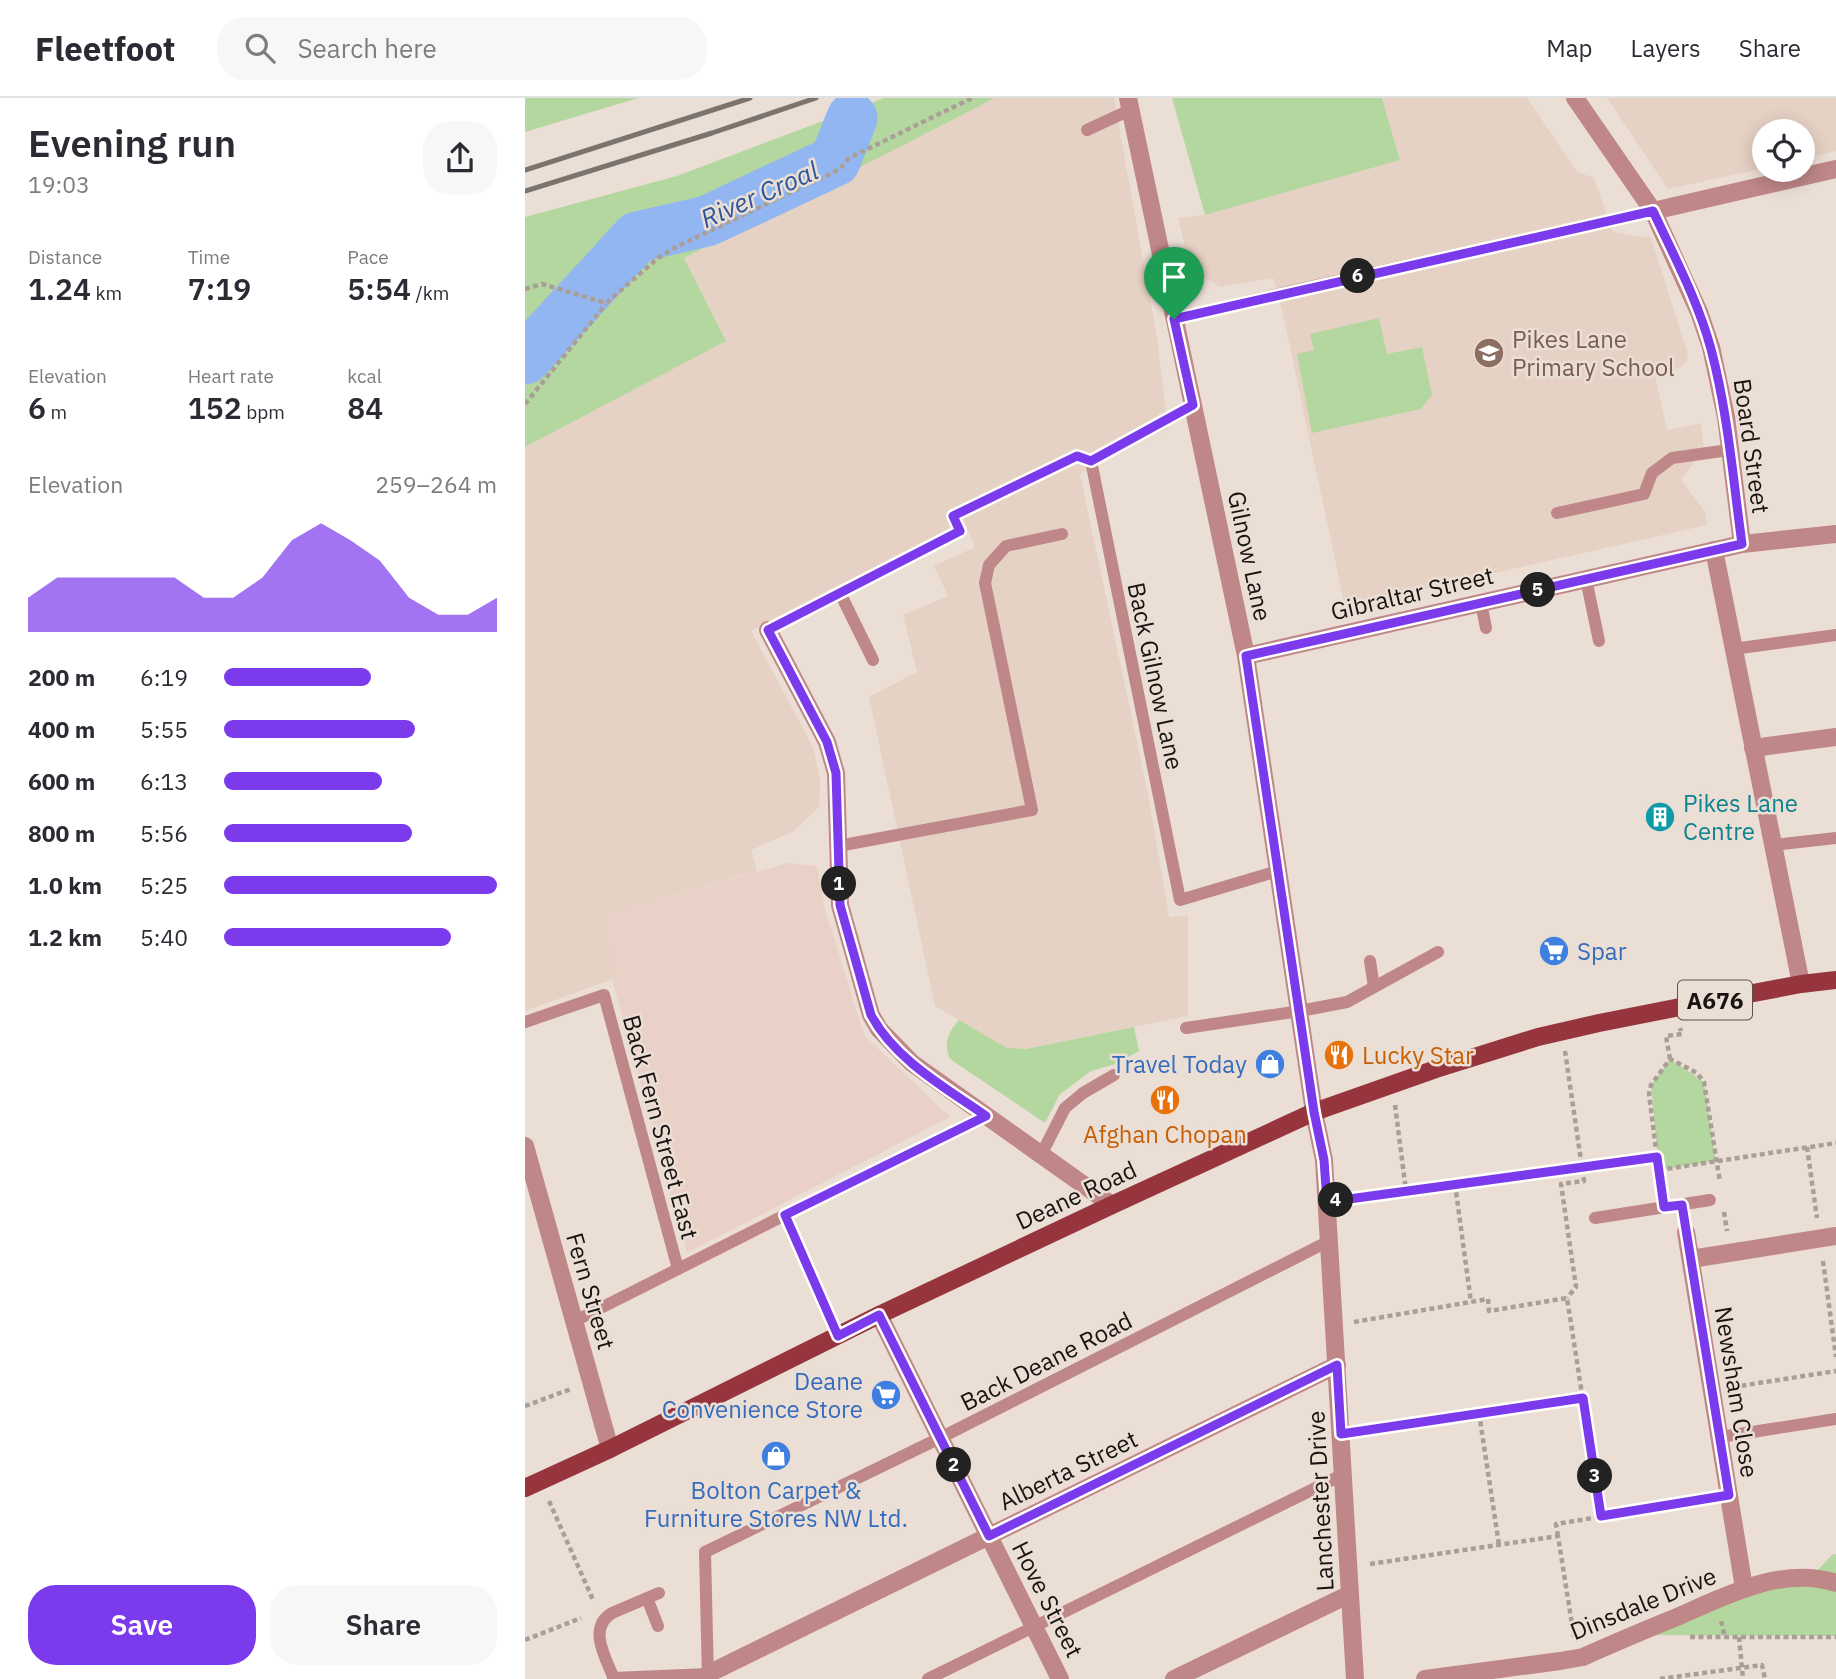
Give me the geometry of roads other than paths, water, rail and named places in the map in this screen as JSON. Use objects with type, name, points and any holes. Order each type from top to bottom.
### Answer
[{"type":"main road","name":"Deane Road","points":[[533,1485],[879,1315],[1314,1112],[1538,1037],[1640,1014],[1836,980]]},
{"type":"street","name":"Board Street","points":[[1575,98],[1653,211],[1699,312],[1723,405],[1742,544]]},
{"type":"street","name":"Gilnow Lane","points":[[1129,104],[1246,656],[1314,1112]]},
{"type":"street","points":[[1653,211],[1836,169]]},
{"type":"street","name":"Gibraltar Street","points":[[1246,656],[1742,544],[1836,534]]},
{"type":"street","points":[[1714,551],[1801,984]]},
{"type":"street","points":[[768,630],[827,742],[836,773],[841,915],[871,1015],[879,1029],[912,1063],[1112,1205]]},
{"type":"street","points":[[1753,748],[1836,737]]},
{"type":"street","name":"Lanchester Drive","points":[[1314,1112],[1324,1160],[1355,1679]]},
{"type":"street","name":"Fern Street","points":[[525,1146],[610,1449]]},
{"type":"street","name":"Newsham Close","points":[[1686,1232],[1744,1588]]},
{"type":"street","points":[[1691,1259],[1828,1237]]},
{"type":"street","name":"Hove Street","points":[[879,1315],[1061,1679]]},
{"type":"street","name":"Alberta Street","points":[[708,1676],[1337,1365]]},
{"type":"street","name":"Dinsdale Drive","points":[[1425,1679],[1567,1666],[1744,1588],[1805,1578],[1836,1584]]},
{"type":"street","points":[[1174,1679],[1350,1594]]},
{"type":"lane","points":[[1087,130],[1129,104]]},
{"type":"lane","points":[[1174,319],[1653,211]]},
{"type":"lane","name":"Back Gilnow Lane","points":[[1193,405],[1091,461],[1181,900],[1278,871]]},
{"type":"lane","points":[[1557,513],[1643,494],[1652,472],[1672,458],[1729,450]]},
{"type":"lane","points":[[768,630],[960,531]]},
{"type":"lane","points":[[838,846],[1032,810],[985,583],[989,565],[1006,546],[1062,534]]},
{"type":"lane","points":[[1586,579],[1599,641]]},
{"type":"lane","points":[[840,593],[873,660]]},
{"type":"lane","points":[[1481,603],[1486,628]]},
{"type":"lane","points":[[1734,649],[1836,635]]},
{"type":"lane","points":[[1773,845],[1836,838]]},
{"type":"lane","points":[[1187,1028],[1347,1002],[1439,952]]},
{"type":"lane","points":[[1370,961],[1374,987]]},
{"type":"lane","name":"Back Fern Street East","points":[[525,1022],[604,995],[678,1269]]},
{"type":"lane","points":[[1041,1155],[1065,1108],[1083,1093],[1114,1075]]},
{"type":"lane","points":[[575,1321],[986,1116]]},
{"type":"lane","points":[[1595,1218],[1710,1200]]},
{"type":"lane","name":"Newsham Close","points":[[1682,1205],[1686,1232]]},
{"type":"lane","points":[[785,1215],[838,1336]]},
{"type":"lane","name":"Back Deane Road","points":[[708,1676],[705,1552],[940,1438],[1329,1241]]},
{"type":"lane","points":[[1720,1437],[1836,1419]]},
{"type":"lane","points":[[928,1679],[1344,1474]]},
{"type":"lane","points":[[658,1626],[653,1595],[606,1616],[599,1626],[599,1639],[613,1678],[708,1676]]},
{"type":"waterway","name":"River Croal","points":[[525,359],[637,237],[707,221],[835,161],[852,118]]},
{"type":"railway","points":[[525,170],[750,98]]},
{"type":"railway","points":[[525,191],[816,98]]},
{"type":"place","name":"Pikes Lane Primary School","points":[[1489,353]]},
{"type":"place","name":"Pikes Lane Centre","points":[[1660,817]]},
{"type":"place","name":"Spar","points":[[1554,951]]},
{"type":"place","name":"Lucky Star","points":[[1339,1055]]},
{"type":"place","name":"Travel Today","points":[[1270,1064]]},
{"type":"place","name":"Afghan Chopan","points":[[1165,1100]]},
{"type":"place","name":"Deane Convenience Store","points":[[886,1395]]},
{"type":"place","name":"Bolton Carpet & Furniture Stores NW Ltd.","points":[[776,1456]]}]
